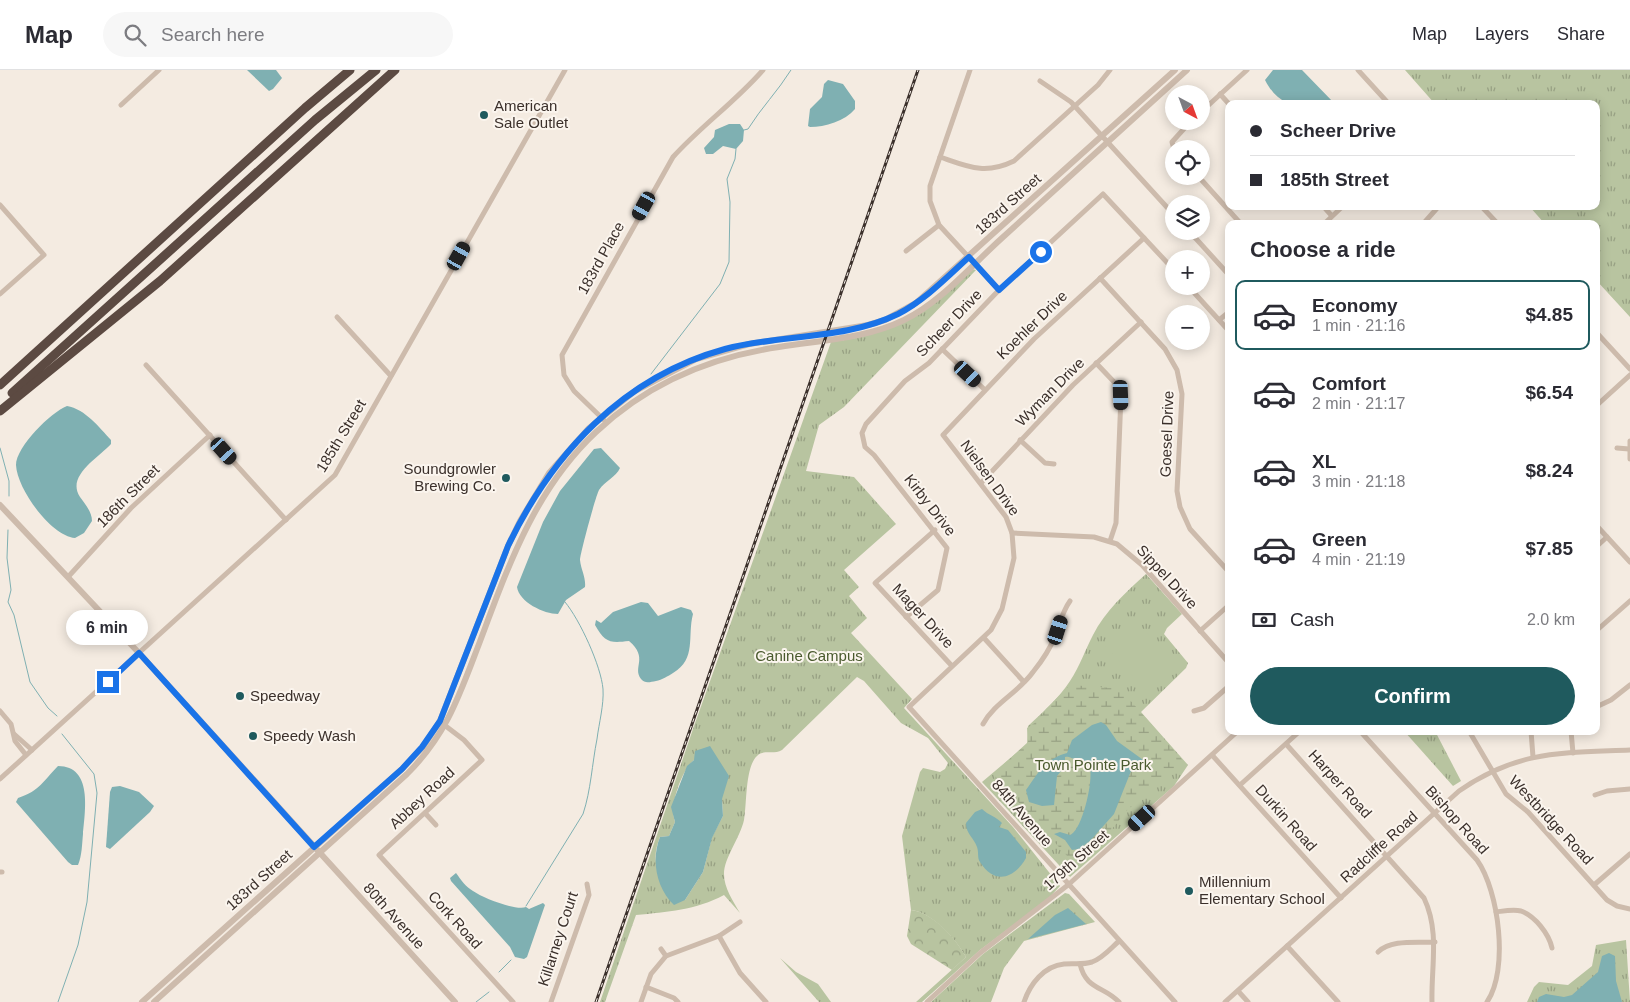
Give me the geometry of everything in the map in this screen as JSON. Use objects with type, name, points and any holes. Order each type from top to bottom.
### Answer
[{"type":"highway","points":[[0,385],[305,108],[350,70]]},
{"type":"highway","points":[[0,404],[315,120],[376,70]]},
{"type":"highway","points":[[0,411],[160,280],[395,70]]},
{"type":"street","points":[[121,105],[159,70]]},
{"type":"street","name":"185th Street","points":[[0,779],[335,475],[565,70]]},
{"type":"street","name":"183rd Place","points":[[606,423],[574,391],[564,375],[562,354],[673,156],[747,89],[763,70]]},
{"type":"street","points":[[970,70],[930,192],[932,210],[940,225],[999,290]]},
{"type":"street","points":[[940,157],[977,169],[991,169],[1003,166],[1018,157],[1075,106],[1098,85],[1110,70]]},
{"type":"street","name":"183rd Street","points":[[142,1002],[402,769],[443,723],[508,546],[520,522],[555,465],[601,417],[652,381],[688,362],[724,349],[847,330],[885,320],[916,303],[1175,70]]},
{"type":"street","name":"183rd Street","points":[[154,1002],[407,774],[431,748],[530,517],[568,460],[606,423],[641,396],[675,377],[707,364],[746,352],[853,337],[902,321],[932,301],[1187,70]]},
{"type":"street","points":[[1210,103],[1247,70]]},
{"type":"street","points":[[1358,70],[1385,100]]},
{"type":"street","points":[[1040,81],[1063,95],[1075,106],[1165,205]]},
{"type":"street","points":[[1220,94],[1225,100]]},
{"type":"street","points":[[1173,140],[1181,130]]},
{"type":"street","points":[[1206,185],[1225,206]]},
{"type":"street","name":"Scheer Drive","points":[[862,433],[866,424],[905,382],[942,349],[999,290],[1103,194],[1144,238]]},
{"type":"street","points":[[0,205],[44,255],[0,294]]},
{"type":"street","points":[[1228,210],[1237,220]]},
{"type":"street","points":[[1327,210],[1332,216]]},
{"type":"street","points":[[1328,220],[1339,210]]},
{"type":"street","points":[[1427,220],[1435,210]]},
{"type":"street","points":[[1486,210],[1494,220]]},
{"type":"street","points":[[906,252],[940,225]]},
{"type":"street","points":[[1144,238],[1165,260]]},
{"type":"street","name":"Koehler Drive","points":[[943,435],[1034,339],[1144,238]]},
{"type":"street","points":[[1197,240],[1225,271]]},
{"type":"street","name":"Goesel Drive","points":[[1100,278],[1170,356],[1180,377],[1182,394],[1177,491],[1182,514],[1190,529],[1225,568]]},
{"type":"street","points":[[1196,295],[1225,326]]},
{"type":"street","points":[[1220,320],[1225,316]]},
{"type":"street","points":[[337,317],[391,376]]},
{"type":"street","name":"Wyman Drive","points":[[981,483],[1020,440],[1096,363],[1141,322]]},
{"type":"street","points":[[1600,336],[1630,369]]},
{"type":"street","points":[[942,349],[986,390]]},
{"type":"street","points":[[1096,363],[1116,384],[1121,395],[1116,523],[1110,541]]},
{"type":"street","points":[[146,365],[286,520]]},
{"type":"street","points":[[1600,402],[1630,375]]},
{"type":"street","name":"Kirby Drive","points":[[862,433],[865,447],[878,459],[947,548],[938,590],[906,618]]},
{"type":"street","name":"Nielsen Drive","points":[[909,707],[984,638],[994,625],[1002,609],[1014,558],[1012,533],[1004,513],[943,435]]},
{"type":"street","name":"186th Street","points":[[68,577],[131,508],[210,436]]},
{"type":"street","points":[[1020,440],[1044,463],[1054,464]]},
{"type":"street","points":[[1630,441],[1630,460]]},
{"type":"street","points":[[1617,448],[1629,449]]},
{"type":"street","name":"80th Avenue","points":[[0,505],[139,653],[455,1002]]},
{"type":"street","points":[[1600,529],[1630,562]]},
{"type":"street","name":"Mager Drive","points":[[934,530],[875,583],[952,666]]},
{"type":"street","name":"Sippel Drive","points":[[1012,533],[1088,536],[1110,541],[1126,551],[1142,565],[1225,659]]},
{"type":"street","points":[[1600,543],[1607,537]]},
{"type":"street","points":[[983,724],[990,713],[1024,682],[1049,649],[1064,609],[1070,601]]},
{"type":"street","points":[[1600,627],[1630,601]]},
{"type":"street","points":[[1200,631],[1225,609]]},
{"type":"street","points":[[984,638],[1024,682]]},
{"type":"street","points":[[1600,705],[1611,700],[1630,685]]},
{"type":"street","points":[[1194,711],[1204,708],[1225,690]]},
{"type":"street","name":"84th Avenue","points":[[909,707],[1175,1002]]},
{"type":"street","points":[[0,712],[11,724],[15,741],[26,755]]},
{"type":"street","name":"Abbey Road","points":[[379,855],[482,760],[464,740],[443,723]]},
{"type":"street","points":[[14,734],[32,750]]},
{"type":"street","name":"179th Street","points":[[926,1002],[980,953],[1068,885],[1234,735]]},
{"type":"street","points":[[1240,785],[1296,735]]},
{"type":"street","name":"Bishop Road","points":[[1364,735],[1481,866],[1489,882],[1496,912],[1498,939],[1497,971],[1494,988],[1487,1002]]},
{"type":"street","name":"Westbridge Road","points":[[1472,735],[1506,794],[1528,812],[1612,903],[1630,908]]},
{"type":"street","points":[[1532,735],[1533,757]]},
{"type":"street","points":[[1571,735],[1573,753]]},
{"type":"street","name":"Harper Road","points":[[1286,744],[1424,898],[1432,917],[1435,942],[1432,1002]]},
{"type":"street","name":"Radcliffe Road","points":[[1225,1002],[1459,791],[1492,770],[1533,757],[1630,750]]},
{"type":"street","name":"Durkin Road","points":[[1212,755],[1341,898]]},
{"type":"street","points":[[1595,795],[1607,791],[1630,790]]},
{"type":"street","points":[[425,813],[436,825]]},
{"type":"street","points":[[1594,885],[1630,854]]},
{"type":"street","name":"Cork Road","points":[[379,855],[513,1002]]},
{"type":"street","name":"Killarney Court","points":[[551,1002],[588,895],[587,884]]},
{"type":"street","points":[[1496,912],[1517,910],[1528,915],[1550,938],[1552,948]]},
{"type":"street","points":[[641,1002],[654,970],[666,956],[719,936],[740,922]]},
{"type":"street","points":[[719,936],[740,973],[766,1002]]},
{"type":"street","points":[[1024,1002],[1033,983],[1044,972],[1060,965],[1080,964],[1099,958],[1119,941]]},
{"type":"street","points":[[1378,952],[1382,947],[1398,944],[1435,942]]},
{"type":"street","points":[[1288,946],[1338,1002]]},
{"type":"street","points":[[661,949],[666,956]]},
{"type":"street","points":[[1080,964],[1084,976],[1093,986],[1119,1002]]},
{"type":"street","points":[[646,988],[674,998],[678,1002]]},
{"type":"street","points":[[1238,991],[1248,1002]]},
{"type":"green space","points":[[1405,70],[1630,70],[1630,317],[1600,284],[1600,220],[1541,220],[1533,210],[1600,210],[1600,100],[1431,100]]},
{"type":"green space","name":"Canine Campus","points":[[972,269],[976,270],[844,407],[819,425],[806,471],[854,477],[896,524],[844,570],[859,587],[849,596],[867,618],[851,633],[912,699],[904,708],[1013,827],[1060,886],[1048,899],[980,950],[922,1002],[916,1002],[966,957],[950,935],[935,921],[919,912],[911,910],[902,836],[920,772],[923,768],[940,772],[945,769],[948,763],[928,738],[901,723],[864,681],[857,677],[782,750],[760,754],[753,761],[748,777],[744,820],[727,861],[724,874],[727,889],[740,913],[724,895],[692,907],[636,915],[605,1002],[600,1002],[694,726],[831,342],[875,333],[908,318]],"holes":[[[694,760],[722,799],[723,816],[712,837],[703,872],[685,900],[660,873],[656,857],[660,837],[669,836],[675,822],[674,807],[677,789],[689,765]]]},
{"type":"green space","name":"Town Pointe Park","points":[[1146,574],[1182,614],[1167,628],[1164,634],[1188,663],[1186,668],[1141,712],[1188,765],[1174,786],[1070,877],[982,782],[1027,744],[1028,726],[1066,687],[1077,670],[1098,626],[1110,610]]},
{"type":"green space","points":[[1134,619],[1175,663],[1146,690],[1105,646]]},
{"type":"green space","name":"Town Pointe Park","points":[[1070,685],[1112,688],[1123,692],[1185,763],[1182,767],[1165,776],[1123,814],[1115,826],[1101,840],[1074,861],[1068,857],[993,774],[1028,742],[1027,728],[1039,720],[1046,709]]},
{"type":"green space","points":[[1408,735],[1437,735],[1461,781],[1453,786]]},
{"type":"green space","points":[[1065,893],[1069,894],[1095,922],[1024,941],[1004,968],[991,1002],[931,1002],[983,954]]},
{"type":"green space","points":[[911,910],[920,912],[936,921],[950,935],[966,957],[952,970],[911,944],[907,936]]},
{"type":"green space","points":[[1626,940],[1630,1002],[1527,1002],[1534,987],[1539,982],[1568,985],[1592,966],[1596,945]]},
{"type":"green space","points":[[780,958],[796,972],[818,984],[831,1002],[819,1002]]},
{"type":"water","points":[[247,70],[276,70],[282,78],[269,91]]},
{"type":"water","points":[[1273,70],[1302,70],[1331,100],[1282,100],[1272,91],[1265,80]]},
{"type":"water","points":[[828,80],[843,84],[855,101],[855,109],[846,117],[834,122],[810,127],[808,126],[810,109],[822,97],[824,84]]},
{"type":"water","points":[[729,124],[740,124],[744,130],[743,141],[736,149],[723,146],[713,154],[706,154],[704,148],[714,137],[715,130]]},
{"type":"water","points":[[67,406],[86,415],[111,440],[111,444],[85,468],[77,482],[80,497],[90,511],[92,521],[84,533],[75,538],[56,529],[37,510],[22,486],[16,465],[22,449],[28,440],[52,415]]},
{"type":"water","points":[[601,448],[620,468],[599,490],[595,502],[580,560],[585,587],[566,600],[558,614],[546,612],[522,598],[517,587],[543,522],[560,491],[594,449]]},
{"type":"water","points":[[641,602],[648,603],[658,616],[681,607],[691,610],[693,614],[690,646],[685,661],[681,667],[669,675],[660,680],[650,682],[643,681],[639,675],[639,657],[635,647],[629,641],[613,642],[605,638],[595,625],[596,620],[601,623],[613,612]]},
{"type":"water","points":[[1101,722],[1106,725],[1117,741],[1146,762],[1131,771],[1114,814],[1090,841],[1079,849],[1072,850],[1065,840],[1054,834],[1060,832],[1070,835],[1075,832],[1079,824],[1089,791],[1090,772],[1088,764],[1081,760],[1065,757],[1065,766],[1057,776],[1054,805],[1042,806],[1029,802],[1026,790],[1038,772],[1053,759],[1067,753],[1072,740],[1092,725]]},
{"type":"water","points":[[710,746],[729,776],[722,799],[723,816],[712,838],[703,872],[685,900],[674,905],[659,882],[656,864],[657,846],[660,837],[669,836],[675,822],[671,807],[687,766],[694,760],[695,751]]},
{"type":"water","points":[[58,766],[69,768],[77,773],[82,781],[85,802],[84,824],[78,865],[72,865],[68,862],[16,802],[18,798],[37,789]]},
{"type":"water","points":[[120,786],[139,792],[154,806],[110,849],[106,847],[110,792],[112,787]]},
{"type":"water","points":[[982,809],[1000,821],[1002,823],[999,827],[1008,830],[1026,852],[1026,858],[1011,874],[998,877],[986,870],[979,860],[976,844],[967,830],[966,823],[975,812]]},
{"type":"water","points":[[456,873],[470,889],[500,903],[529,909],[543,903],[545,905],[527,957],[524,959],[515,957],[510,947],[451,881],[450,878]]},
{"type":"water","points":[[1068,908],[1086,924],[1028,939],[1055,915]]},
{"type":"water","points":[[1609,953],[1615,956],[1616,981],[1622,1002],[1537,1002],[1539,997],[1546,994],[1564,997],[1572,995],[1598,972],[1602,956]]},
{"type":"waterway","points":[[744,130],[748,129],[791,70]]},
{"type":"waterway","points":[[651,374],[720,284],[729,262],[730,202],[727,179],[735,159],[736,149]]},
{"type":"waterway","points":[[0,448],[9,481],[9,496]]},
{"type":"waterway","points":[[8,530],[7,558],[11,590],[8,602],[14,615],[30,682],[48,708],[57,716]]},
{"type":"waterway","points":[[526,906],[583,814],[590,786],[602,708],[603,689],[594,656],[583,631],[565,602]]},
{"type":"waterway","points":[[58,1002],[78,945],[87,902],[97,793],[94,774],[62,734]]},
{"type":"waterway","points":[[499,972],[511,960]]},
{"type":"waterway","points":[[476,1002],[489,992]]},
{"type":"railway","points":[[596,1002],[918,70]]},
{"type":"place","name":"American Sale Outlet","points":[[484,115]]},
{"type":"place","name":"Soundgrowler Brewing Co.","points":[[506,478]]},
{"type":"place","name":"Speedway","points":[[240,696]]},
{"type":"place","name":"Speedy Wash","points":[[253,736]]},
{"type":"place","name":"Millennium Elementary School","points":[[1189,891]]},
{"type":"route","points":[[108,682],[139,653],[314,847],[402,769],[422,747],[440,721],[508,546],[520,522],[535,494],[555,465],[572,445],[601,417],[635,391],[688,362],[724,349],[847,330],[885,320],[916,303],[969,257],[999,290],[1041,252]]}]
